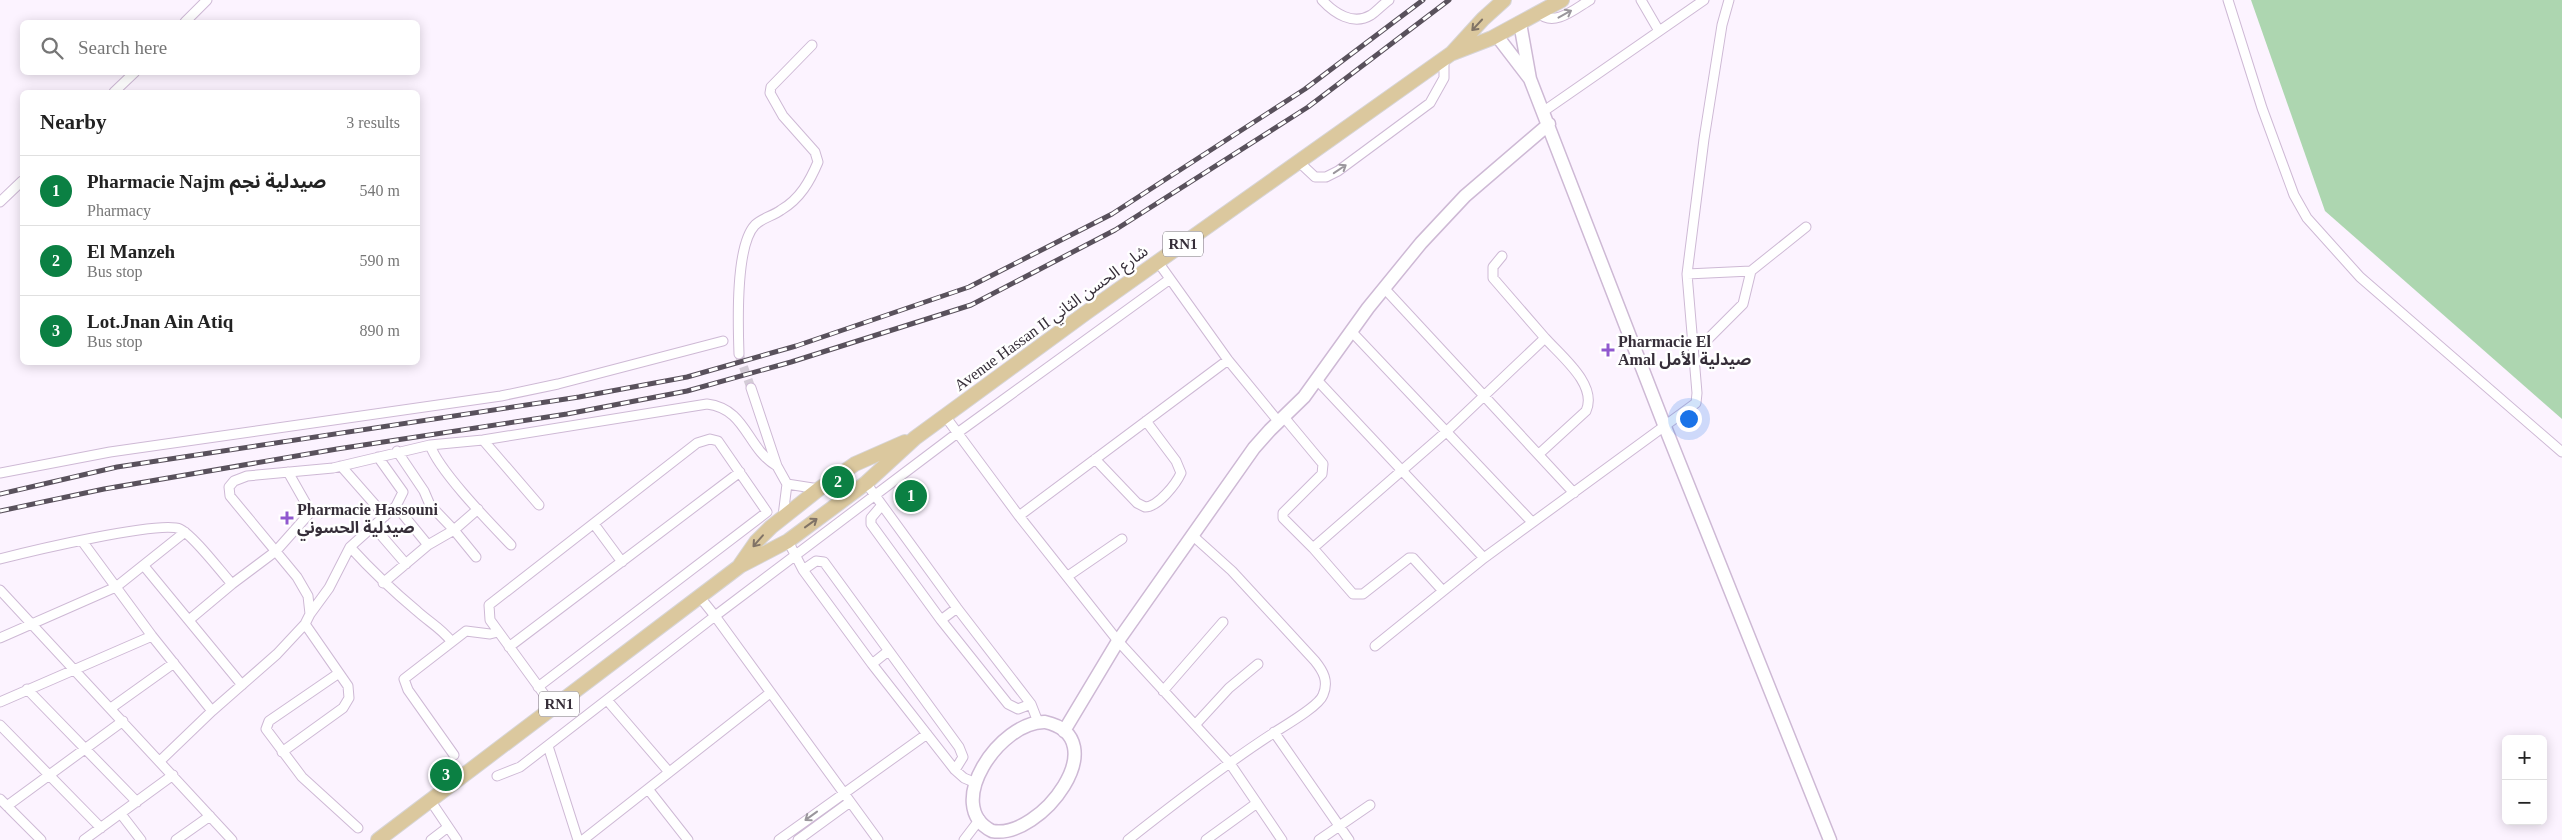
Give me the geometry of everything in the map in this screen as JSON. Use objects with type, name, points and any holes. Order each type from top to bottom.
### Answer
[{"type":"main road","name":"Avenue Hassan II شارع الحسن الثاني","points":[[378,840],[699,596],[740,566],[788,541],[866,483],[915,438],[1448,56],[1504,0]]},
{"type":"main road","points":[[1504,0],[1501,14],[1508,24],[1518,24]]},
{"type":"main road","name":"Avenue Hassan II شارع الحسن الثاني","points":[[1448,56],[1497,36],[1562,0]]},
{"type":"main road","name":"Avenue Hassan II شارع الحسن الثاني","points":[[740,566],[756,542],[783,516],[854,465],[915,438]]},
{"type":"main road","points":[[854,465],[864,472],[866,483]]},
{"type":"main road","points":[[783,516],[781,531],[788,541]]},
{"type":"street","points":[[187,20],[207,0]]},
{"type":"street","points":[[1322,0],[1338,14],[1358,20],[1372,14],[1389,0]]},
{"type":"street","points":[[1539,13],[1549,19],[1557,18],[1590,0]]},
{"type":"street","points":[[1641,0],[1659,31]]},
{"type":"street","points":[[1544,111],[1704,0]]},
{"type":"street","points":[[1375,646],[1484,558],[1696,404],[1697,393],[1688,274],[1705,131],[1722,25],[1729,0]]},
{"type":"street","points":[[2228,0],[2262,108],[2294,195],[2307,218],[2360,277],[2562,452]]},
{"type":"street","points":[[1518,24],[1530,79],[1665,427],[1830,840]]},
{"type":"street","points":[[1497,36],[1530,79]]},
{"type":"street","points":[[739,354],[737,310],[746,240],[760,221],[782,210],[796,198],[808,183],[818,162],[815,152],[783,116],[770,93],[772,87],[812,45]]},
{"type":"street","points":[[1300,162],[1315,177],[1326,177],[1338,172],[1430,103],[1444,78],[1448,56]]},
{"type":"street","points":[[116,90],[132,75]]},
{"type":"street","points":[[1064,730],[1118,641],[1249,455],[1280,419],[1299,402],[1384,288],[1465,196],[1549,124]]},
{"type":"street","points":[[0,202],[20,183]]},
{"type":"street","points":[[1688,274],[1751,271],[1806,227]]},
{"type":"street","points":[[1502,256],[1493,267],[1493,278],[1584,383],[1589,397],[1589,405],[1586,411],[1539,454]]},
{"type":"street","points":[[1158,262],[1228,360],[1323,464],[1322,474],[1283,513],[1283,518],[1313,548],[1353,594],[1363,594],[1408,558],[1413,558],[1443,591]]},
{"type":"street","points":[[1693,346],[1708,339],[1743,304],[1751,271]]},
{"type":"street","points":[[498,776],[520,767],[715,616],[956,434],[1170,279]]},
{"type":"street","points":[[1384,288],[1574,493]]},
{"type":"street","points":[[1351,331],[1532,522]]},
{"type":"street","points":[[1313,548],[1486,396],[1545,338]]},
{"type":"street","points":[[0,474],[110,452],[501,396],[558,384],[723,341]]},
{"type":"street","points":[[1018,516],[1228,360]]},
{"type":"street","points":[[1317,380],[1484,558]]},
{"type":"street","points":[[751,388],[777,466],[787,484],[783,516]]},
{"type":"street","points":[[310,614],[308,596],[276,551],[230,496],[228,491],[231,483],[242,477],[341,466],[397,451],[430,445],[483,440],[707,404],[717,405],[732,412],[759,451],[777,466]]},
{"type":"street","points":[[945,416],[956,434],[1018,516],[1068,576],[1118,641],[1229,762],[1282,840]]},
{"type":"street","points":[[1095,458],[1137,503],[1149,507],[1155,504],[1178,480],[1181,473],[1176,461],[1146,421]]},
{"type":"street","points":[[538,687],[767,512],[718,441],[710,439],[701,441],[491,602],[488,615],[498,632],[538,687],[554,708]]},
{"type":"street","points":[[483,440],[539,505]]},
{"type":"street","points":[[430,445],[438,459],[478,509],[511,545]]},
{"type":"street","points":[[397,451],[424,491],[430,505],[476,557]]},
{"type":"street","points":[[160,761],[212,711],[277,654],[305,624],[310,614],[330,588],[350,547],[396,506],[403,492],[378,457]]},
{"type":"street","points":[[341,466],[385,516]]},
{"type":"street","points":[[188,620],[276,551],[305,520],[309,512],[288,472]]},
{"type":"street","points":[[509,647],[740,472]]},
{"type":"street","points":[[866,483],[957,608],[1031,704],[1038,722]]},
{"type":"street","points":[[787,484],[820,489]]},
{"type":"street","points":[[882,505],[872,515],[871,524],[941,620],[1008,704],[1018,709],[1031,704]]},
{"type":"street","points":[[396,506],[428,546]]},
{"type":"street","points":[[384,583],[428,546],[454,530],[478,509]]},
{"type":"street","points":[[594,524],[622,562]]},
{"type":"street","points":[[0,559],[82,541],[165,526],[179,528],[185,532],[232,584]]},
{"type":"street","points":[[374,527],[406,564]]},
{"type":"street","points":[[0,638],[116,587],[185,532]]},
{"type":"street","points":[[1128,840],[1229,762],[1323,697],[1326,682],[1324,672],[1232,571],[1192,535]]},
{"type":"street","points":[[1068,576],[1122,538]]},
{"type":"street","points":[[82,541],[152,636],[212,711]]},
{"type":"street","points":[[788,541],[803,570],[872,664],[955,770],[964,778],[976,783]]},
{"type":"street","points":[[350,547],[384,583],[428,621],[439,627],[451,641]]},
{"type":"street","points":[[803,570],[816,561],[824,562],[887,652],[962,753],[962,762],[955,770]]},
{"type":"street","points":[[144,566],[242,685]]},
{"type":"street","points":[[0,590],[34,624],[232,840]]},
{"type":"street","points":[[699,596],[878,840]]},
{"type":"street","points":[[941,620],[957,608]]},
{"type":"street","points":[[1163,691],[1223,622]]},
{"type":"street","points":[[282,752],[346,704],[350,691],[305,624]]},
{"type":"street","points":[[454,755],[404,682],[406,676],[466,631],[490,634],[498,632]]},
{"type":"street","points":[[0,702],[152,636]]},
{"type":"street","points":[[872,664],[887,652]]},
{"type":"street","points":[[111,708],[174,663]]},
{"type":"street","points":[[1195,725],[1229,688],[1258,664]]},
{"type":"street","points":[[339,673],[267,723],[266,731],[302,777],[358,828]]},
{"type":"street","points":[[27,689],[137,802]]},
{"type":"street","points":[[583,840],[770,693]]},
{"type":"street","points":[[607,700],[669,772]]},
{"type":"street","points":[[7,806],[48,774],[123,721]]},
{"type":"street","points":[[1038,722],[1052,724],[1064,730],[1072,741],[1075,761],[1060,798],[1037,823],[1018,833],[996,837],[980,819],[974,799],[976,783],[981,768],[1001,744],[1026,726],[1038,722]]},
{"type":"street","points":[[0,725],[101,828]]},
{"type":"street","points":[[1274,732],[1349,840]]},
{"type":"street","points":[[779,840],[843,792],[927,734]]},
{"type":"street","points":[[548,746],[578,840]]},
{"type":"street","points":[[84,840],[173,775]]},
{"type":"street","points":[[648,788],[688,840]]},
{"type":"street","points":[[0,799],[41,840]]},
{"type":"street","points":[[430,800],[457,840]]},
{"type":"street","points":[[798,840],[850,802]]},
{"type":"street","points":[[1206,840],[1257,803]]},
{"type":"street","points":[[1319,840],[1370,805]]},
{"type":"street","points":[[121,814],[141,840]]},
{"type":"street","points":[[176,840],[210,816]]},
{"type":"street","points":[[964,840],[980,819]]},
{"type":"street","points":[[431,840],[448,827]]},
{"type":"green space","points":[[2251,0],[2562,0],[2562,419],[2325,211]]},
{"type":"tunnel","points":[[739,354],[751,388]]},
{"type":"railway","points":[[0,494],[117,467],[579,397],[687,377],[796,346],[969,287],[1112,214],[1305,89],[1423,0]]},
{"type":"railway","points":[[0,511],[104,489],[337,449],[567,414],[687,391],[791,362],[971,305],[1115,230],[1308,107],[1449,0]]},
{"type":"place","name":"Pharmacie El Amal صيدلية الأمل","points":[[1608,350]]},
{"type":"place","name":"El Manzeh","points":[[838,482]]},
{"type":"place","name":"Pharmacie Najm صيدلية نجم","points":[[911,496]]},
{"type":"place","name":"Pharmacie Hassouni صيدلية الحسوني","points":[[287,518]]},
{"type":"place","name":"Lot.Jnan Ain Atiq","points":[[446,775]]}]
